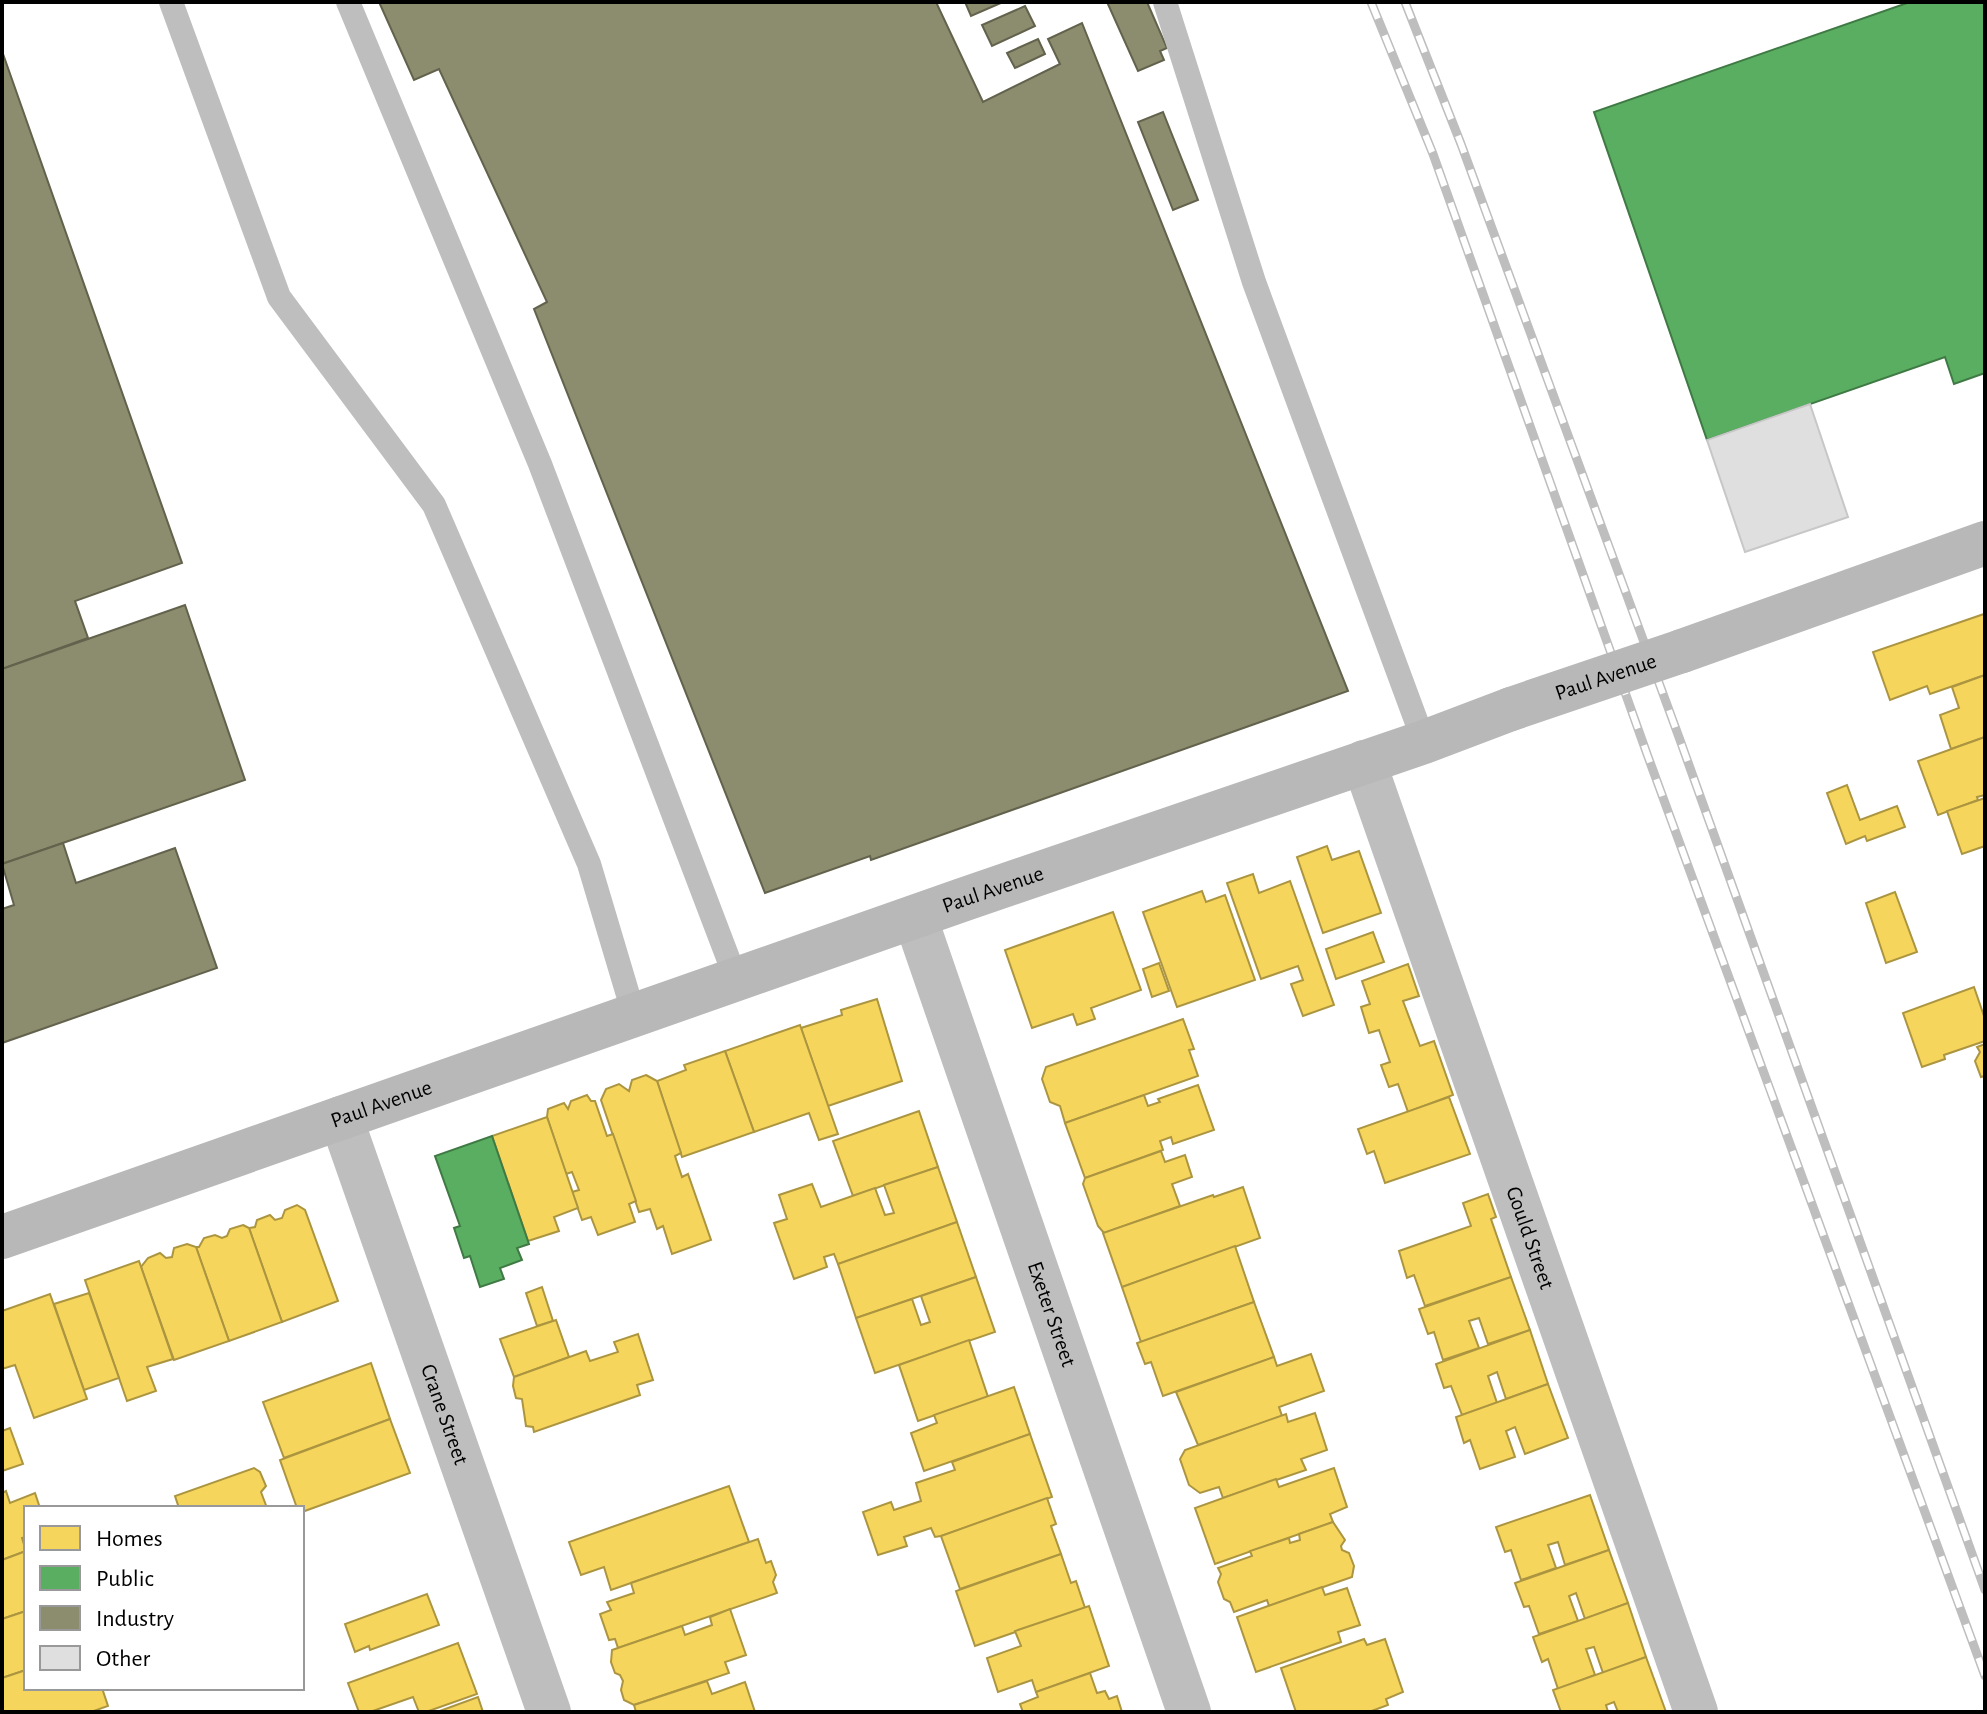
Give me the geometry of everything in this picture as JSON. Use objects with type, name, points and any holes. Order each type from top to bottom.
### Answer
[{"type":"main road","name":"Paul Avenue","points":[[2,1237],[1424,742],[1985,543]]},
{"type":"street","name":"Gould Street","points":[[1364,762],[1696,1712]]},
{"type":"street","name":"Exeter Street","points":[[915,917],[1189,1712]]},
{"type":"street","name":"Crane Street","points":[[341,1118],[549,1712]]},
{"type":"lane","points":[[171,2],[279,297],[434,505],[589,864],[634,1015]]},
{"type":"lane","points":[[348,2],[540,464],[736,979]]},
{"type":"lane","points":[[1165,2],[1254,282],[1424,742]]},
{"type":"building: Homes","points":[[1984,614],[1985,675],[1930,694],[1927,686],[1890,700],[1873,652]]},
{"type":"building: Homes","points":[[1985,675],[1985,737],[1951,749],[1940,715],[1959,708],[1952,687]]},
{"type":"building: Homes","points":[[1985,737],[1985,795],[1938,815],[1918,761]]},
{"type":"building: Homes","points":[[1847,785],[1860,820],[1897,806],[1905,827],[1867,841],[1865,836],[1846,844],[1827,793]]},
{"type":"building: Homes","points":[[1985,798],[1985,846],[1962,854],[1947,811]]},
{"type":"building: Homes","points":[[1327,846],[1332,860],[1359,851],[1381,913],[1323,933],[1297,857]]},
{"type":"building: Homes","points":[[1253,874],[1259,893],[1290,881],[1334,1005],[1303,1016],[1291,984],[1303,980],[1298,966],[1261,979],[1227,883]]},
{"type":"building: Homes","points":[[1202,891],[1206,902],[1225,895],[1255,980],[1177,1007],[1143,912]]},
{"type":"building: Homes","points":[[1895,892],[1917,952],[1886,963],[1866,903]]},
{"type":"building: Homes","points":[[1113,912],[1141,990],[1091,1008],[1095,1019],[1077,1025],[1073,1014],[1032,1028],[1005,950]]},
{"type":"building: Homes","points":[[1373,932],[1384,962],[1336,979],[1326,949]]},
{"type":"building: Homes","points":[[1159,963],[1169,991],[1152,997],[1143,969]]},
{"type":"building: Homes","points":[[1408,964],[1419,996],[1403,1001],[1420,1046],[1434,1041],[1453,1095],[1408,1112],[1398,1084],[1389,1087],[1381,1065],[1390,1062],[1379,1030],[1369,1033],[1361,1007],[1370,1004],[1362,981]]},
{"type":"building: Homes","points":[[1974,987],[1985,1019],[1985,1041],[1944,1055],[1945,1059],[1922,1067],[1903,1013]]},
{"type":"building: Homes","points":[[877,999],[902,1081],[828,1106],[801,1028],[842,1015],[841,1010]]},
{"type":"building: Homes","points":[[1183,1019],[1194,1049],[1189,1050],[1198,1076],[1065,1123],[1060,1106],[1050,1102],[1042,1079],[1046,1067]]},
{"type":"building: Homes","points":[[800,1025],[838,1134],[819,1140],[809,1113],[754,1132],[725,1051]]},
{"type":"building: Homes","points":[[1985,1044],[1985,1076],[1981,1077],[1975,1061],[1980,1052],[1977,1047]]},
{"type":"building: Homes","points":[[725,1051],[754,1132],[682,1157],[657,1081],[686,1070],[684,1065]]},
{"type":"building: Homes","points":[[646,1075],[657,1081],[681,1153],[675,1156],[682,1177],[688,1174],[711,1240],[672,1254],[663,1226],[657,1229],[650,1209],[639,1212],[601,1100],[606,1089],[619,1084],[629,1091],[632,1080]]},
{"type":"building: Homes","points":[[1198,1085],[1214,1130],[1173,1144],[1171,1137],[1160,1141],[1163,1150],[1085,1178],[1065,1123],[1144,1095],[1148,1106],[1160,1102],[1158,1099]]},
{"type":"building: Homes","points":[[587,1095],[595,1101],[607,1136],[613,1134],[636,1201],[629,1204],[635,1222],[598,1235],[591,1217],[582,1220],[572,1192],[579,1190],[572,1172],[566,1174],[547,1117],[548,1109],[564,1103],[568,1109],[571,1101]]},
{"type":"building: Homes","points":[[1449,1097],[1470,1154],[1385,1183],[1374,1151],[1367,1154],[1358,1129]]},
{"type":"building: Homes","points":[[919,1111],[938,1167],[853,1196],[833,1141]]},
{"type":"building: Homes","points":[[547,1117],[578,1208],[554,1217],[559,1231],[528,1241],[492,1136]]},
{"type":"building: Homes","points":[[1161,1151],[1165,1162],[1185,1155],[1192,1177],[1172,1184],[1180,1206],[1104,1233],[1098,1226],[1083,1184],[1085,1178]]},
{"type":"building: Homes","points":[[938,1167],[957,1222],[838,1264],[834,1254],[824,1257],[827,1267],[794,1279],[774,1223],[787,1219],[779,1195],[812,1184],[821,1207],[875,1188],[885,1215],[894,1213],[884,1185]]},
{"type":"building: Homes","points":[[1243,1187],[1260,1238],[1122,1287],[1103,1233]]},
{"type":"building: Homes","points":[[1488,1194],[1496,1217],[1491,1219],[1511,1277],[1425,1306],[1414,1275],[1407,1278],[1399,1251],[1471,1226],[1463,1203]]},
{"type":"building: Homes","points":[[297,1205],[305,1210],[338,1301],[282,1322],[249,1228],[255,1227],[257,1220],[270,1215],[275,1220],[282,1218],[285,1210]]},
{"type":"building: Homes","points":[[957,1222],[976,1277],[856,1318],[838,1264]]},
{"type":"building: Homes","points":[[243,1225],[249,1228],[282,1322],[229,1341],[196,1247],[204,1238],[215,1235],[222,1238],[227,1236],[230,1229]]},
{"type":"building: Homes","points":[[187,1244],[196,1247],[229,1341],[174,1360],[141,1267],[148,1258],[160,1253],[166,1258],[172,1257],[174,1248]]},
{"type":"building: Homes","points":[[1235,1246],[1254,1302],[1141,1342],[1122,1287]]},
{"type":"building: Homes","points":[[139,1261],[173,1359],[147,1367],[156,1391],[127,1401],[85,1280]]},
{"type":"building: Homes","points":[[976,1277],[995,1332],[875,1373],[856,1318],[912,1299],[921,1325],[930,1322],[921,1296]]},
{"type":"building: Homes","points":[[1511,1277],[1530,1330],[1488,1344],[1479,1318],[1469,1321],[1479,1348],[1443,1360],[1434,1332],[1428,1334],[1419,1309]]},
{"type":"building: Homes","points":[[542,1287],[553,1321],[537,1326],[526,1293]]},
{"type":"building: Homes","points":[[89,1293],[119,1378],[84,1390],[54,1304]]},
{"type":"building: Homes","points":[[50,1294],[87,1399],[34,1418],[15,1365],[2,1369],[2,1311]]},
{"type":"building: Homes","points":[[1254,1302],[1274,1357],[1163,1396],[1151,1362],[1145,1364],[1137,1343]]},
{"type":"building: Homes","points":[[556,1320],[569,1357],[514,1377],[500,1339]]},
{"type":"building: Homes","points":[[1530,1330],[1548,1384],[1506,1399],[1497,1372],[1488,1376],[1497,1403],[1462,1415],[1451,1386],[1444,1388],[1436,1364]]},
{"type":"building: Homes","points":[[638,1334],[653,1380],[637,1385],[640,1395],[534,1432],[533,1427],[526,1426],[522,1399],[516,1398],[513,1386],[514,1377],[586,1351],[590,1361],[618,1352],[614,1342]]},
{"type":"building: Homes","points":[[969,1340],[988,1397],[918,1421],[899,1365]]},
{"type":"building: Homes","points":[[1311,1354],[1324,1391],[1279,1407],[1282,1416],[1198,1445],[1176,1392],[1274,1357],[1277,1366]]},
{"type":"building: Homes","points":[[371,1363],[390,1419],[284,1458],[263,1402]]},
{"type":"building: Homes","points":[[1548,1384],[1568,1438],[1525,1454],[1515,1427],[1506,1431],[1515,1457],[1480,1469],[1470,1440],[1464,1443],[1456,1417]]},
{"type":"building: Homes","points":[[1014,1387],[1030,1434],[924,1471],[911,1433],[937,1423],[934,1415]]},
{"type":"building: Homes","points":[[1315,1413],[1327,1450],[1301,1459],[1306,1470],[1223,1498],[1219,1487],[1200,1493],[1189,1485],[1180,1459],[1185,1450],[1286,1414],[1288,1422]]},
{"type":"building: Homes","points":[[390,1419],[410,1473],[304,1511],[304,1506],[296,1506],[280,1460]]},
{"type":"building: Homes","points":[[10,1428],[23,1464],[2,1471],[2,1431]]},
{"type":"building: Homes","points":[[1030,1434],[1052,1497],[941,1536],[935,1537],[931,1528],[904,1537],[907,1546],[878,1555],[863,1512],[891,1502],[894,1510],[921,1501],[916,1483],[955,1470],[952,1462]]},
{"type":"building: Homes","points":[[254,1468],[260,1472],[266,1486],[261,1492],[266,1506],[178,1506],[175,1496]]},
{"type":"building: Homes","points":[[1334,1468],[1347,1507],[1330,1514],[1333,1522],[1215,1564],[1195,1508],[1276,1479],[1279,1487]]},
{"type":"building: Homes","points":[[729,1486],[749,1542],[611,1590],[604,1567],[581,1575],[569,1542]]},
{"type":"building: Homes","points":[[6,1491],[10,1503],[35,1493],[39,1506],[24,1506],[24,1552],[2,1560],[2,1493]]},
{"type":"building: Homes","points":[[1590,1495],[1609,1550],[1565,1565],[1558,1542],[1548,1545],[1556,1568],[1521,1580],[1511,1550],[1505,1552],[1496,1527]]},
{"type":"building: Homes","points":[[1047,1498],[1056,1524],[1051,1526],[1061,1554],[960,1589],[941,1536]]},
{"type":"building: Homes","points":[[1333,1522],[1345,1540],[1342,1550],[1349,1553],[1354,1566],[1352,1577],[1269,1606],[1267,1600],[1234,1612],[1230,1602],[1224,1599],[1218,1582],[1221,1574],[1218,1568],[1252,1556],[1250,1551],[1289,1538],[1290,1543],[1300,1540],[1299,1534]]},
{"type":"building: Homes","points":[[758,1539],[766,1563],[771,1561],[776,1575],[773,1582],[777,1593],[618,1648],[615,1639],[609,1640],[600,1614],[611,1610],[607,1602],[634,1593],[631,1583]]},
{"type":"building: Homes","points":[[1609,1550],[1628,1603],[1585,1619],[1576,1593],[1569,1596],[1578,1621],[1539,1634],[1529,1606],[1524,1607],[1515,1583]]},
{"type":"building: Homes","points":[[24,1552],[24,1612],[2,1619],[2,1560]]},
{"type":"building: Homes","points":[[1061,1554],[1071,1583],[1076,1581],[1085,1608],[975,1646],[956,1591]]},
{"type":"building: Homes","points":[[1322,1587],[1325,1595],[1347,1588],[1360,1625],[1338,1632],[1341,1642],[1256,1672],[1237,1617]]},
{"type":"building: Homes","points":[[427,1594],[439,1625],[370,1650],[369,1646],[355,1652],[345,1624]]},
{"type":"building: Homes","points":[[1628,1603],[1646,1657],[1603,1673],[1594,1647],[1586,1649],[1595,1675],[1558,1689],[1548,1659],[1542,1662],[1533,1637]]},
{"type":"building: Homes","points":[[1089,1606],[1109,1666],[1036,1692],[1032,1680],[998,1692],[987,1658],[1021,1646],[1015,1631]]},
{"type":"building: Homes","points":[[730,1609],[746,1655],[725,1662],[729,1673],[634,1705],[624,1700],[621,1690],[623,1681],[615,1673],[611,1662],[612,1650],[682,1626],[685,1635],[712,1625],[710,1617]]},
{"type":"building: Homes","points":[[24,1612],[24,1671],[2,1678],[2,1619]]},
{"type":"building: Homes","points":[[1364,1639],[1367,1645],[1385,1639],[1403,1692],[1386,1699],[1388,1705],[1369,1712],[1296,1712],[1281,1668]]},
{"type":"building: Homes","points":[[458,1643],[477,1694],[426,1712],[419,1712],[413,1697],[370,1712],[359,1712],[348,1683]]},
{"type":"building: Homes","points":[[1646,1657],[1666,1712],[1618,1712],[1614,1702],[1606,1705],[1608,1712],[1561,1712],[1553,1690]]},
{"type":"building: Homes","points":[[24,1671],[24,1690],[103,1690],[108,1706],[91,1712],[2,1712],[2,1678]]},
{"type":"building: Homes","points":[[1090,1673],[1097,1693],[1105,1691],[1109,1699],[1117,1696],[1122,1712],[1023,1712],[1020,1704],[1038,1697],[1036,1692]]},
{"type":"building: Homes","points":[[707,1681],[712,1694],[745,1682],[755,1712],[636,1712],[634,1705]]},
{"type":"building: Homes","points":[[478,1697],[483,1712],[437,1712]]},
{"type":"building: Public","points":[[1910,2],[1985,2],[1985,373],[1954,384],[1945,357],[1707,440],[1594,112]]},
{"type":"building: Public","points":[[492,1136],[529,1244],[517,1248],[522,1260],[500,1268],[504,1279],[480,1287],[470,1256],[464,1258],[454,1228],[460,1226],[435,1156]]},
{"type":"building: Industry","points":[[379,2],[936,2],[983,102],[1060,64],[1048,39],[1082,23],[1348,691],[871,860],[870,856],[765,893],[534,309],[547,302],[439,69],[414,80]]},
{"type":"building: Industry","points":[[965,2],[1003,2],[971,16]]},
{"type":"building: Industry","points":[[1107,2],[1147,2],[1167,48],[1160,51],[1164,60],[1138,71]]},
{"type":"building: Industry","points":[[1025,6],[1035,26],[992,46],[982,25]]},
{"type":"building: Industry","points":[[1038,39],[1045,54],[1015,68],[1007,53]]},
{"type":"building: Industry","points":[[2,51],[182,563],[75,601],[88,638],[2,669]]},
{"type":"building: Industry","points":[[1163,112],[1198,200],[1173,210],[1138,122]]},
{"type":"building: Industry","points":[[185,605],[245,780],[2,864],[2,669]]},
{"type":"building: Industry","points":[[63,843],[76,883],[175,848],[217,968],[2,1043],[2,909],[14,905],[2,864]]},
{"type":"building: Other","points":[[1810,404],[1848,517],[1745,552],[1707,440]]},
{"type":"railway","points":[[1371,2],[1433,154],[1647,754],[1985,1676]]},
{"type":"railway","points":[[1405,2],[1461,144],[1680,740],[1985,1590]]}]
